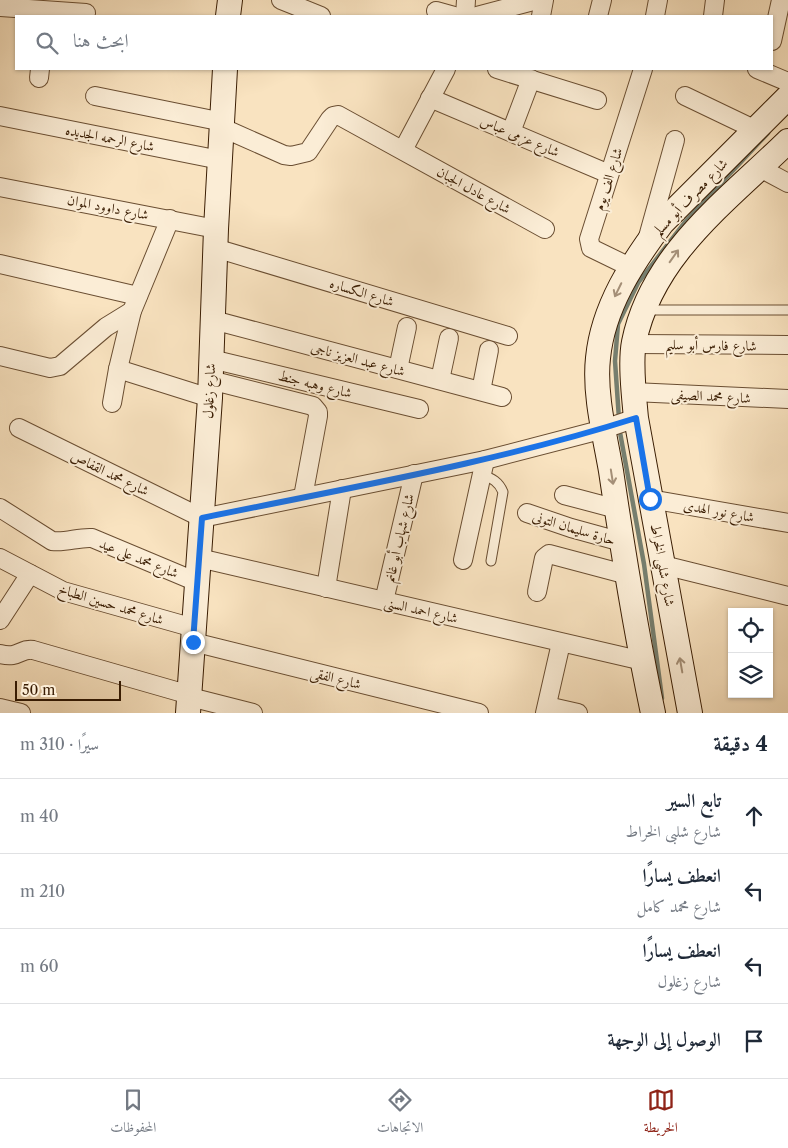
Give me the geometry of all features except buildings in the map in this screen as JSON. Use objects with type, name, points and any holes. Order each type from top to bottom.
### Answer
[{"type":"street","points":[[228,15],[230,0]]},
{"type":"street","points":[[281,0],[318,15]]},
{"type":"street","points":[[465,15],[466,0]]},
{"type":"street","points":[[541,15],[544,0]]},
{"type":"street","points":[[598,15],[602,0]]},
{"type":"street","points":[[655,15],[658,0]]},
{"type":"street","points":[[713,15],[716,0]]},
{"type":"street","points":[[773,36],[781,0]]},
{"type":"street","points":[[480,15],[528,1]]},
{"type":"street","points":[[0,7],[44,13],[86,13]]},
{"type":"street","points":[[436,12],[450,15]]},
{"type":"street","name":"شارع زغلول","points":[[189,702],[210,379],[223,125],[223,70]]},
{"type":"street","points":[[403,150],[445,70]]},
{"type":"street","points":[[500,70],[597,100]]},
{"type":"street","name":"شارع الف يوم","points":[[630,267],[592,248],[589,244],[589,234],[643,70]]},
{"type":"street","points":[[762,70],[788,82]]},
{"type":"street","points":[[511,132],[531,79]]},
{"type":"street","points":[[95,96],[223,125]]},
{"type":"street","points":[[686,96],[756,130]]},
{"type":"street","name":"شارع مصرف أبو مسلم","points":[[620,423],[633,392],[634,344],[644,310],[659,278],[756,130],[788,97]]},
{"type":"street","name":"شارع عزمى عباس","points":[[430,98],[609,174]]},
{"type":"street","name":"شارع عادل الجبان","points":[[223,125],[280,154],[291,156],[305,154],[310,150],[330,119],[338,115],[545,229]]},
{"type":"street","name":"شارع الرحمه الجديده","points":[[0,116],[220,160]]},
{"type":"street","points":[[646,245],[675,140]]},
{"type":"street","name":"شارع مصرف أبو مسلم","points":[[620,423],[598,390],[598,358],[605,326],[630,267],[662,223],[722,181],[760,168],[788,141]]},
{"type":"street","points":[[760,168],[788,183]]},
{"type":"street","name":"شارع داوود الموان","points":[[0,187],[170,219],[216,238]]},
{"type":"street","points":[[112,403],[118,369],[135,303],[170,219]]},
{"type":"street","name":"شارع الكساره","points":[[216,238],[508,336]]},
{"type":"street","points":[[0,264],[135,303]]},
{"type":"street","points":[[0,356],[50,368],[60,366],[135,303]]},
{"type":"street","name":"شارع عبد العزيز ناجى","points":[[213,320],[502,397]]},
{"type":"street","points":[[398,369],[407,327]]},
{"type":"street","points":[[440,380],[449,338]]},
{"type":"street","name":"شارع فارس أبو سليم","points":[[634,344],[788,345]]},
{"type":"street","points":[[481,391],[490,350]]},
{"type":"street","points":[[118,369],[210,379],[313,406],[318,412],[318,416],[303,497]]},
{"type":"street","name":"شارع وهبه جنط","points":[[210,379],[419,409]]},
{"type":"street","name":"شارع محمد الصيفى","points":[[633,392],[788,399]]},
{"type":"street","points":[[202,518],[414,474],[484,467],[620,423],[617,509],[653,713]]},
{"type":"street","name":"شارع شلبى الخراط","points":[[620,423],[650,499],[690,713]]},
{"type":"street","name":"شارع محمد القفاص","points":[[19,428],[202,518]]},
{"type":"street","points":[[463,560],[484,467]]},
{"type":"street","name":"شارع شهاب أبو غانم","points":[[384,601],[414,474]]},
{"type":"street","points":[[326,588],[342,489]]},
{"type":"street","points":[[564,495],[617,509]]},
{"type":"street","name":"شارع نور الهدى","points":[[650,499],[788,523]]},
{"type":"street","name":"شارع محمد على عيد","points":[[0,508],[52,540],[60,542],[92,538],[197,582]]},
{"type":"street","name":"حارة سليمان التونى","points":[[526,513],[622,542]]},
{"type":"street","points":[[537,592],[544,558],[549,554],[628,575]]},
{"type":"street","name":"شارع محمد حسين الطباخ","points":[[0,558],[52,586],[194,635]]},
{"type":"street","name":"شارع احمد السنى","points":[[199,558],[643,661]]},
{"type":"street","points":[[663,565],[788,596]]},
{"type":"street","points":[[0,620],[30,574]]},
{"type":"street","name":"شارع الفقى","points":[[194,635],[479,713]]},
{"type":"street","points":[[561,642],[546,710],[578,713]]},
{"type":"street","points":[[0,654],[15,656],[24,651],[33,650],[189,702],[254,713]]},
{"type":"street","points":[[0,708],[21,713]]},
{"type":"lane","points":[[644,310],[788,310]]},
{"type":"lane","points":[[484,467],[500,485],[503,492],[491,561]]},
{"type":"waterway","points":[[619,419],[615,361],[618,324],[638,283],[685,222],[768,133]]},
{"type":"waterway","points":[[619,427],[644,564],[662,698]]},
{"type":"route","points":[[193,642],[202,518],[485,460],[604,429],[636,418],[650,499]]}]
